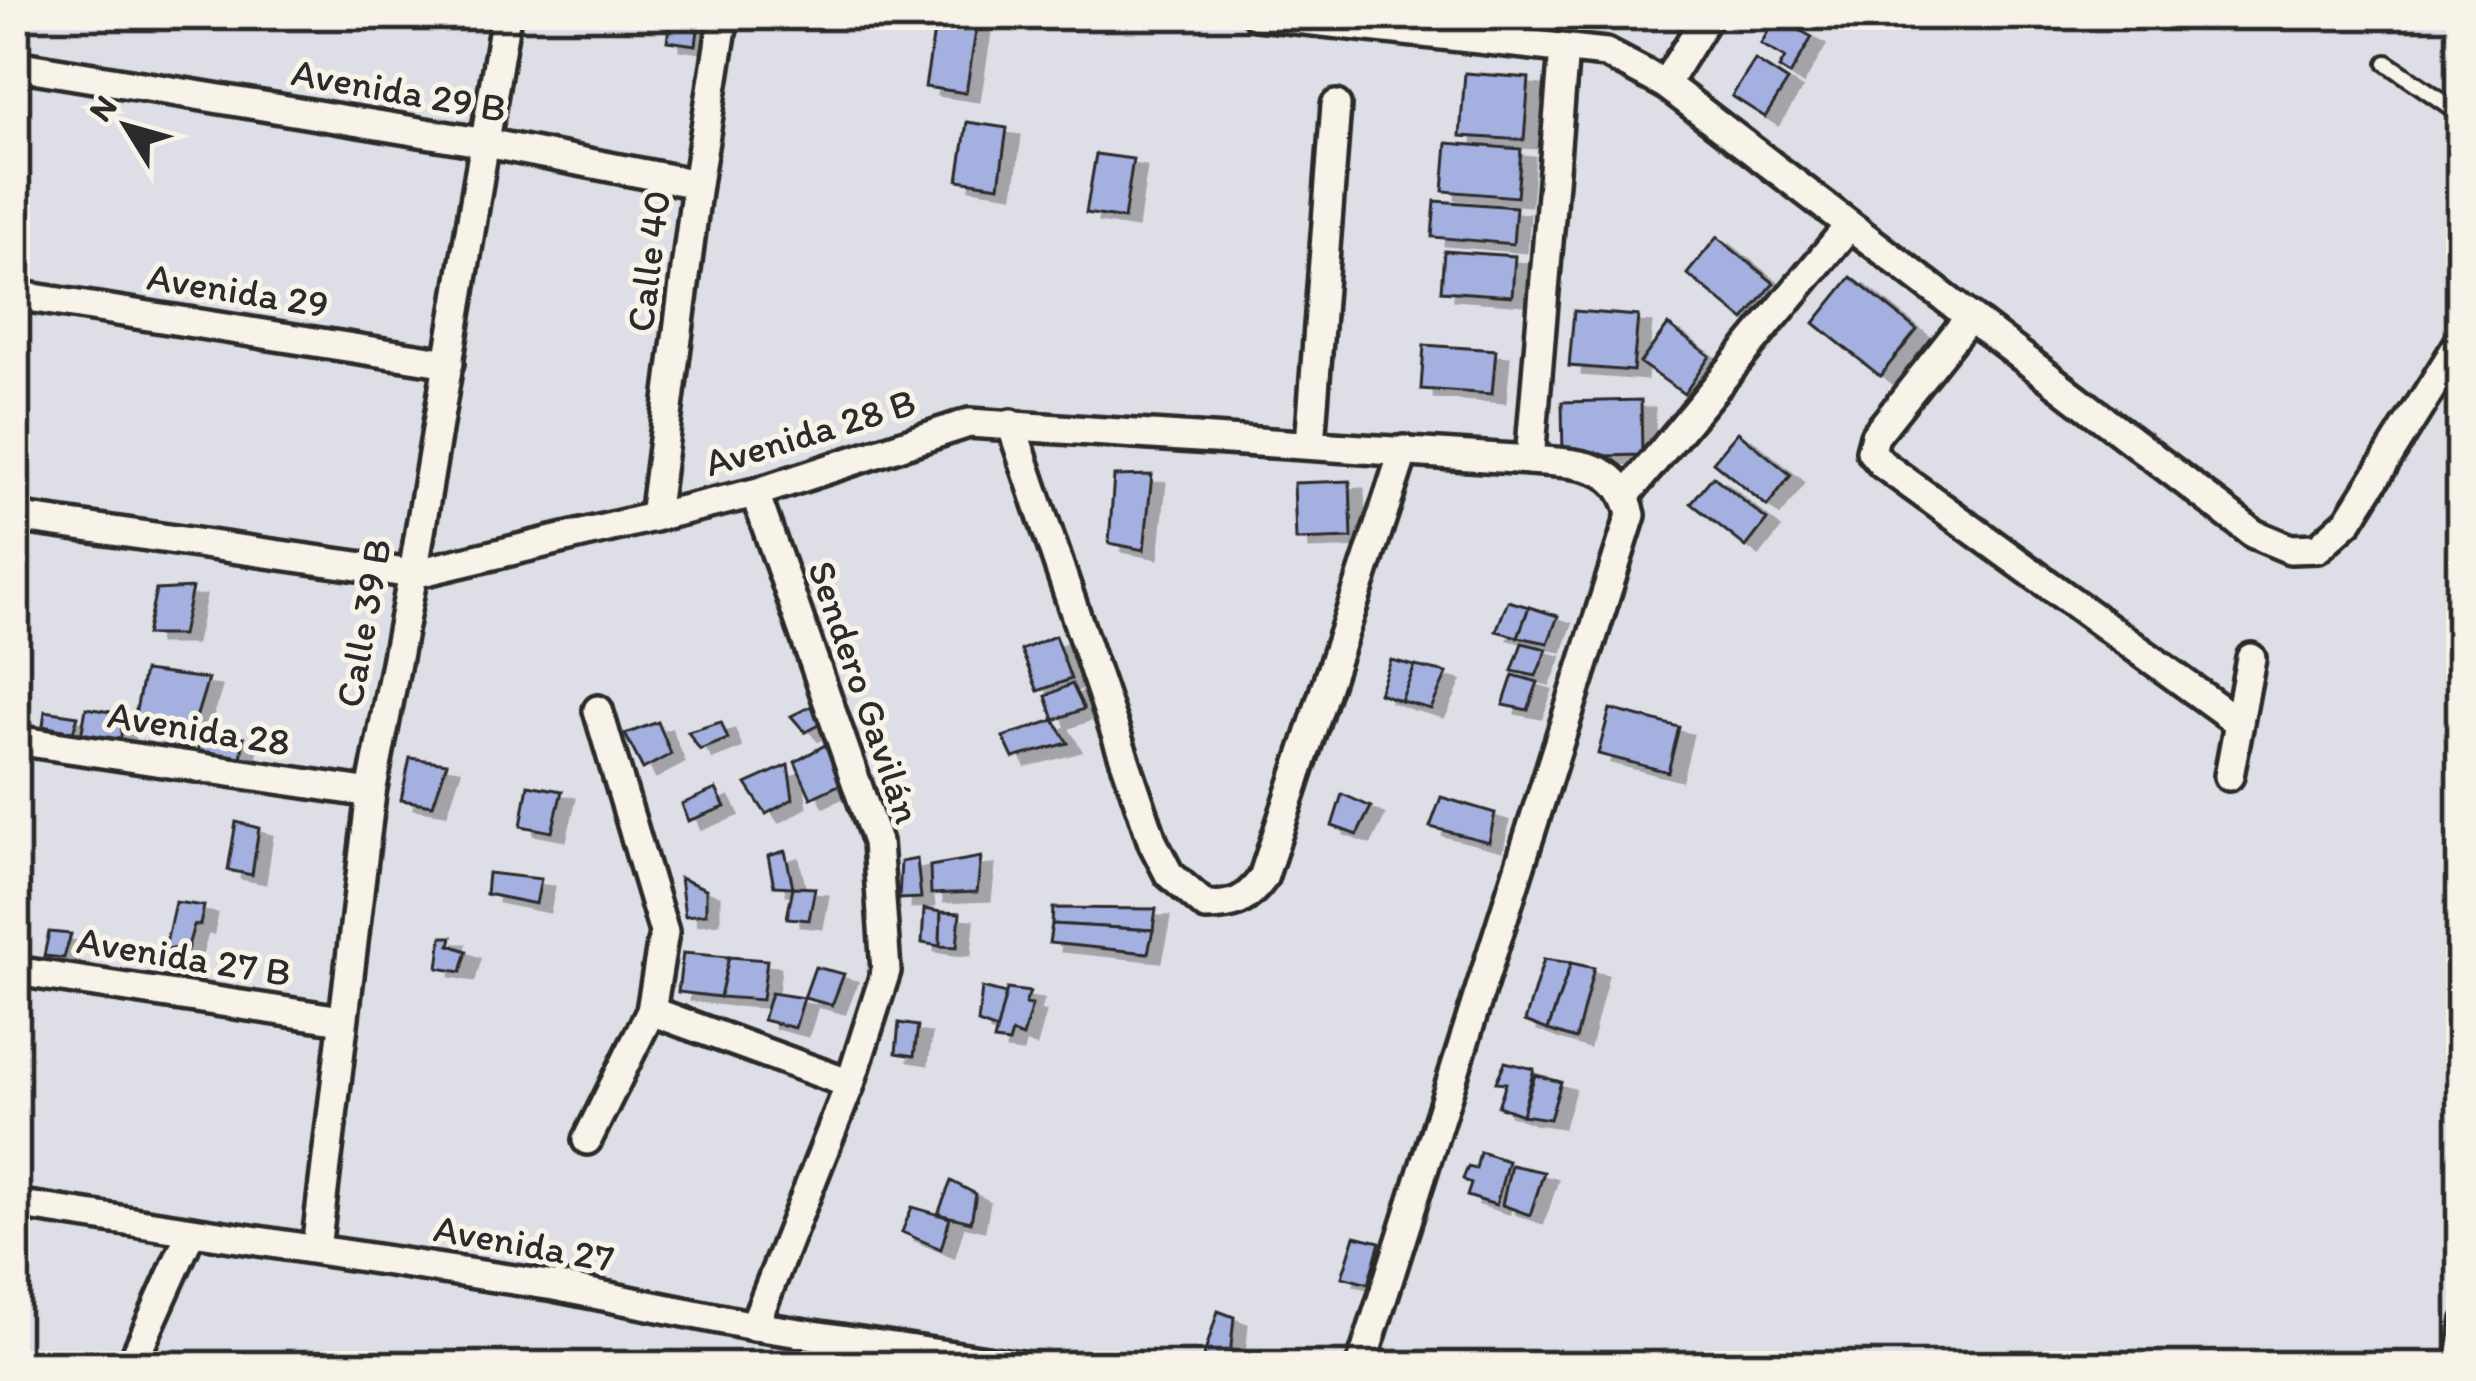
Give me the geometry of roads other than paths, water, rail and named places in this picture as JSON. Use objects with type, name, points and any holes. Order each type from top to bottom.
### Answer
[{"type":"street","name":"Calle 39 B","points":[[316,1249],[371,793],[413,574],[506,15]]},
{"type":"street","name":"Calle 40","points":[[654,517],[724,15]]},
{"type":"street","points":[[1257,15],[1495,28],[1564,49],[1606,53],[1665,84],[2254,534],[2290,549],[2318,548],[2350,520],[2461,340]]},
{"type":"street","points":[[1665,84],[1708,15]]},
{"type":"street","points":[[1530,460],[1564,49]]},
{"type":"street","name":"Avenida 29 B","points":[[15,65],[486,143],[697,184]]},
{"type":"street","points":[[1310,444],[1336,105]]},
{"type":"street","points":[[1361,1366],[1630,514],[1627,494],[1848,227]]},
{"type":"street","name":"Avenida 29","points":[[15,295],[448,363]]},
{"type":"street","points":[[1968,319],[1875,436],[1871,451],[1882,464],[2238,722]]},
{"type":"street","name":"Avenida 28 B","points":[[15,517],[413,574],[755,494],[969,423],[1530,460],[1585,466],[1611,475],[1627,494]]},
{"type":"street","points":[[1011,424],[1153,844],[1169,874],[1206,906],[1247,899],[1263,878],[1404,450]]},
{"type":"street","name":"Sendero Gavilán","points":[[754,1326],[850,1084],[886,970],[877,842],[755,494]]},
{"type":"street","points":[[2229,776],[2251,658]]},
{"type":"street","points":[[587,1140],[651,1011],[664,932],[598,710]]},
{"type":"street","name":"Avenida 28","points":[[15,740],[371,793]]},
{"type":"street","name":"Avenida 27 B","points":[[15,970],[342,1019]]},
{"type":"street","points":[[651,1011],[850,1084]]},
{"type":"street","name":"Avenida 27","points":[[15,1204],[554,1286],[754,1326],[1019,1366]]},
{"type":"street","points":[[131,1366],[191,1232]]},
{"type":"lane","points":[[2387,63],[2461,114]]},
{"type":"lane","points":[[2453,1366],[2461,1319]]}]
